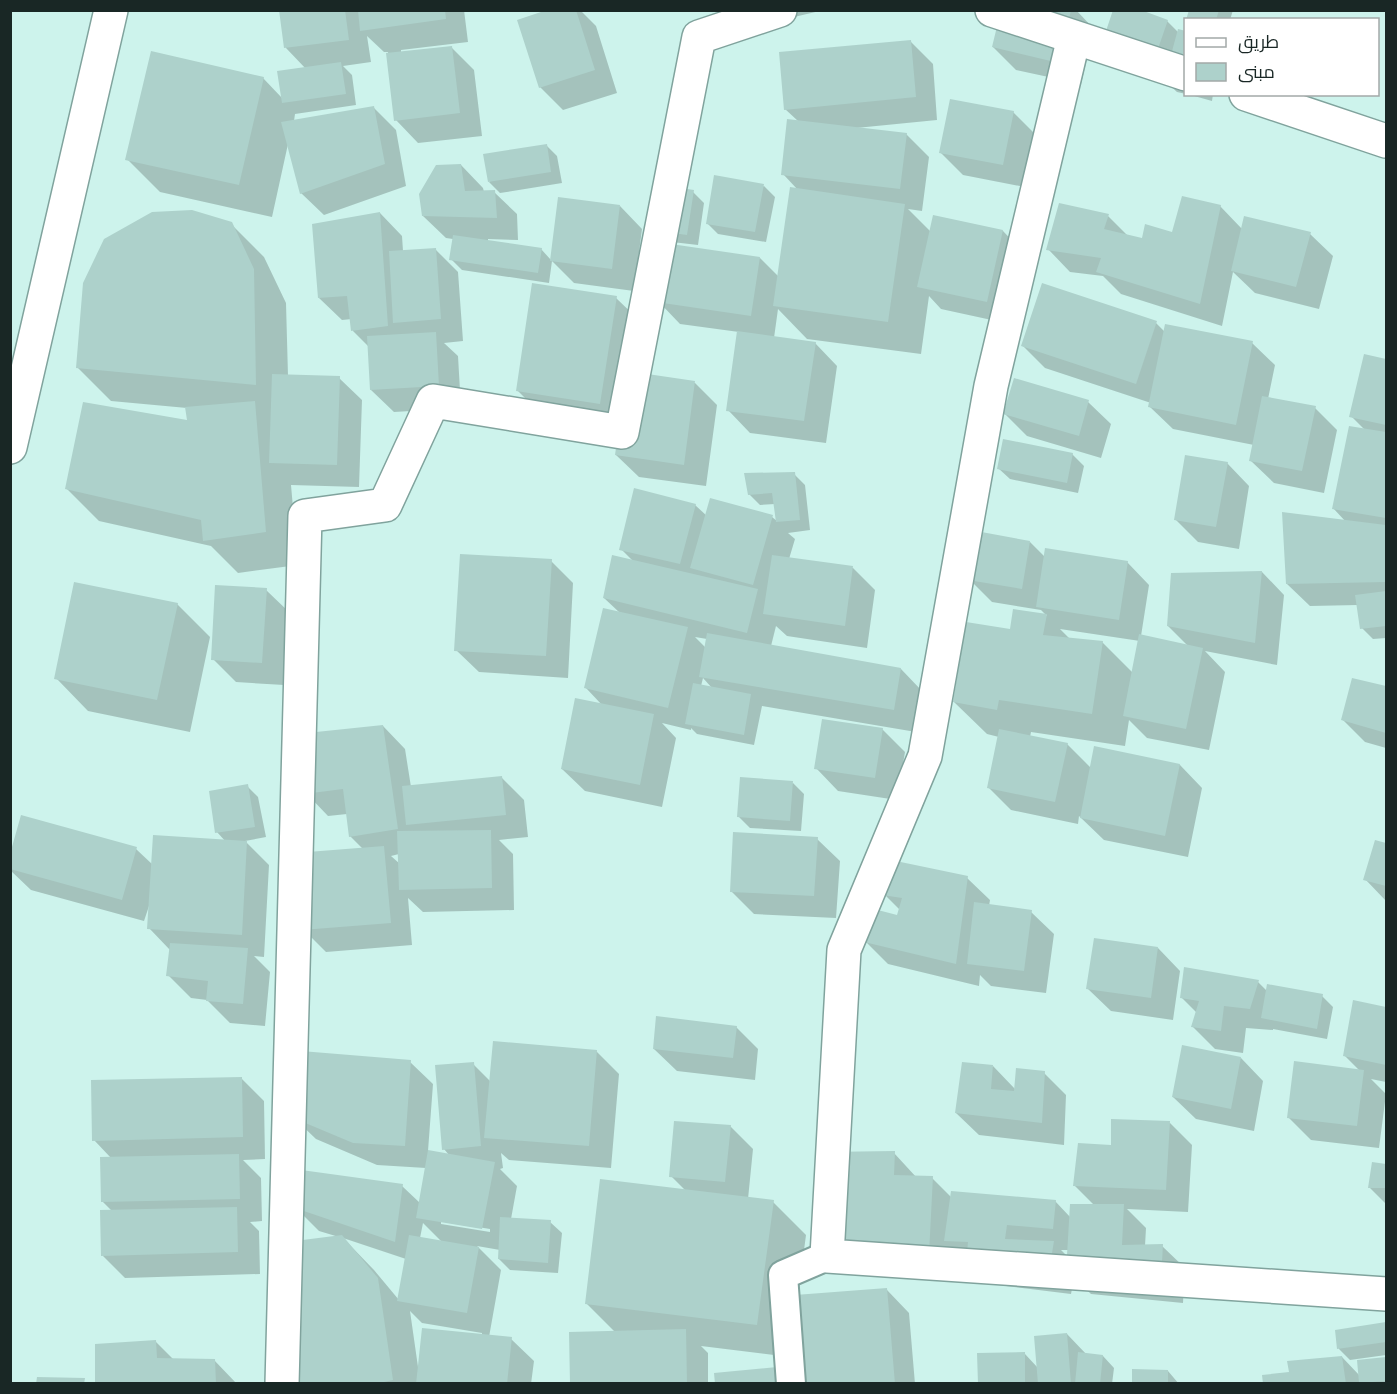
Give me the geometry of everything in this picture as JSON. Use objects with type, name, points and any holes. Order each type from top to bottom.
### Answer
[{"type":"street","points":[[10,447],[18,379],[111,10]]},
{"type":"street","points":[[282,1383],[305,516],[385,505],[433,401],[622,432],[699,37],[780,10]]},
{"type":"street","points":[[992,10],[1184,74]]},
{"type":"street","points":[[1074,38],[992,386],[925,756],[844,950],[827,1256],[1386,1294]]},
{"type":"street","points":[[1252,96],[1386,141]]},
{"type":"lane","points":[[791,1383],[783,1275],[827,1256]]},
{"type":"building","points":[[279,10],[345,10],[349,40],[284,48]]},
{"type":"building","points":[[358,10],[445,10],[446,19],[360,31]]},
{"type":"building","points":[[547,10],[576,10],[595,70],[539,88],[517,20]]},
{"type":"building","points":[[1001,10],[1071,10],[1059,63],[992,47]]},
{"type":"building","points":[[1113,10],[1141,10],[1168,20],[1153,63],[1101,46]]},
{"type":"building","points":[[1189,10],[1219,10],[1217,18],[1187,18]]},
{"type":"building","points":[[1178,29],[1184,30],[1184,86],[1164,81]]},
{"type":"building","points":[[911,40],[916,97],[784,110],[779,52]]},
{"type":"building","points":[[452,46],[460,113],[394,121],[386,53]]},
{"type":"building","points":[[151,51],[264,77],[239,185],[125,160]]},
{"type":"building","points":[[341,62],[346,94],[282,103],[277,71]]},
{"type":"building","points":[[950,99],[1014,111],[1003,165],[939,153]]},
{"type":"building","points":[[374,106],[385,164],[300,194],[281,122]]},
{"type":"building","points":[[787,119],[907,133],[900,189],[781,175]]},
{"type":"building","points":[[547,144],[551,172],[488,182],[483,154]]},
{"type":"building","points":[[461,164],[465,191],[495,190],[497,218],[422,216],[419,194],[436,165]]},
{"type":"building","points":[[714,175],[764,184],[755,232],[706,224]]},
{"type":"building","points":[[666,186],[694,190],[687,235],[659,231]]},
{"type":"building","points":[[790,187],[905,204],[888,322],[773,306]]},
{"type":"building","points":[[1182,196],[1221,205],[1200,304],[1096,272],[1101,258],[1046,250],[1059,203],[1109,214],[1104,229],[1142,238],[1145,224],[1172,232]]},
{"type":"building","points":[[558,197],[620,205],[612,269],[550,261]]},
{"type":"building","points":[[192,210],[232,222],[254,269],[256,385],[76,368],[83,283],[104,239],[152,212]]},
{"type":"building","points":[[380,212],[388,326],[351,331],[347,296],[318,298],[312,224]]},
{"type":"building","points":[[933,215],[1003,230],[987,302],[917,287]]},
{"type":"building","points":[[1244,216],[1311,232],[1296,287],[1231,271]]},
{"type":"building","points":[[453,235],[542,248],[538,273],[449,260]]},
{"type":"building","points":[[664,243],[760,257],[751,316],[656,302]]},
{"type":"building","points":[[436,248],[441,319],[393,323],[389,251]]},
{"type":"building","points":[[532,283],[617,296],[600,404],[516,391]]},
{"type":"building","points":[[1042,283],[1157,321],[1136,384],[1021,346]]},
{"type":"building","points":[[1165,324],[1253,341],[1236,425],[1148,407]]},
{"type":"building","points":[[737,331],[816,342],[804,421],[726,411]]},
{"type":"building","points":[[436,332],[439,386],[370,390],[367,336]]},
{"type":"building","points":[[1364,354],[1386,359],[1386,425],[1349,417]]},
{"type":"building","points":[[627,371],[695,381],[684,465],[615,455]]},
{"type":"building","points":[[272,374],[340,376],[337,465],[269,463]]},
{"type":"building","points":[[1014,378],[1089,400],[1079,436],[1003,414]]},
{"type":"building","points":[[1262,396],[1316,406],[1302,471],[1249,461]]},
{"type":"building","points":[[255,401],[266,532],[203,541],[201,520],[65,489],[83,402],[187,420],[185,407]]},
{"type":"building","points":[[1349,426],[1386,432],[1386,518],[1332,509]]},
{"type":"building","points":[[1003,439],[1073,453],[1067,483],[997,469]]},
{"type":"building","points":[[1185,455],[1228,462],[1216,527],[1174,520]]},
{"type":"building","points":[[795,472],[800,520],[776,522],[772,493],[748,495],[744,473]]},
{"type":"building","points":[[634,488],[696,504],[680,564],[619,550]]},
{"type":"building","points":[[710,498],[773,515],[753,585],[690,568]]},
{"type":"building","points":[[1282,512],[1386,525],[1386,582],[1286,584]]},
{"type":"building","points":[[976,531],[1030,541],[1022,589],[968,580]]},
{"type":"building","points":[[1045,548],[1128,561],[1119,620],[1036,607]]},
{"type":"building","points":[[460,554],[552,559],[546,656],[454,651]]},
{"type":"building","points":[[612,555],[758,589],[747,633],[603,598]]},
{"type":"building","points":[[772,555],[853,566],[845,626],[763,614]]},
{"type":"building","points":[[1262,571],[1255,643],[1167,626],[1171,573]]},
{"type":"building","points":[[74,582],[178,603],[157,700],[54,679]]},
{"type":"building","points":[[215,585],[267,588],[262,663],[211,660]]},
{"type":"building","points":[[1386,591],[1386,626],[1360,629],[1355,595]]},
{"type":"building","points":[[603,608],[688,627],[668,708],[584,688]]},
{"type":"building","points":[[1013,609],[1047,614],[1043,635],[1103,641],[1092,714],[999,700],[997,710],[953,702],[966,622],[1010,629]]},
{"type":"building","points":[[707,633],[901,668],[894,710],[699,677]]},
{"type":"building","points":[[1139,634],[1203,648],[1186,729],[1123,716]]},
{"type":"building","points":[[1352,678],[1386,686],[1386,733],[1341,720]]},
{"type":"building","points":[[693,683],[751,694],[744,735],[685,724]]},
{"type":"building","points":[[575,698],[654,714],[640,785],[561,769]]},
{"type":"building","points":[[822,719],[883,728],[875,778],[814,769]]},
{"type":"building","points":[[383,725],[398,829],[349,837],[343,789],[304,794],[297,734]]},
{"type":"building","points":[[999,729],[1068,743],[1055,802],[987,788]]},
{"type":"building","points":[[1094,746],[1180,764],[1165,836],[1080,818]]},
{"type":"building","points":[[502,776],[506,815],[406,825],[402,786]]},
{"type":"building","points":[[740,777],[793,781],[790,821],[737,817]]},
{"type":"building","points":[[248,784],[255,827],[215,833],[209,791]]},
{"type":"building","points":[[21,815],[137,847],[122,900],[10,869],[10,854]]},
{"type":"building","points":[[491,830],[492,888],[399,890],[397,831]]},
{"type":"building","points":[[733,832],[818,837],[814,896],[730,892]]},
{"type":"building","points":[[153,835],[247,841],[242,935],[147,929]]},
{"type":"building","points":[[1375,840],[1386,843],[1386,886],[1363,880]]},
{"type":"building","points":[[384,846],[391,923],[302,930],[295,853]]},
{"type":"building","points":[[891,860],[968,876],[956,964],[864,942],[874,909],[897,915],[902,898],[882,895]]},
{"type":"building","points":[[974,902],[1032,910],[1024,971],[967,964]]},
{"type":"building","points":[[1094,938],[1158,947],[1151,998],[1086,989]]},
{"type":"building","points":[[170,943],[248,948],[243,1004],[206,1001],[208,981],[166,976]]},
{"type":"building","points":[[1184,967],[1259,980],[1250,1009],[1224,1006],[1221,1031],[1191,1027],[1199,1001],[1180,998]]},
{"type":"building","points":[[1267,984],[1323,994],[1317,1029],[1261,1018]]},
{"type":"building","points":[[1353,1000],[1386,1007],[1386,1065],[1343,1056]]},
{"type":"building","points":[[656,1016],[737,1026],[733,1058],[653,1049]]},
{"type":"building","points":[[493,1041],[597,1050],[589,1146],[484,1138]]},
{"type":"building","points":[[1182,1045],[1241,1057],[1231,1109],[1172,1097]]},
{"type":"building","points":[[301,1051],[411,1060],[405,1146],[353,1143],[291,1117]]},
{"type":"building","points":[[1294,1061],[1364,1070],[1357,1126],[1287,1118]]},
{"type":"building","points":[[474,1062],[481,1146],[442,1150],[435,1065]]},
{"type":"building","points":[[962,1062],[993,1065],[991,1089],[1014,1091],[1016,1068],[1045,1071],[1042,1123],[955,1113]]},
{"type":"building","points":[[242,1077],[243,1137],[92,1141],[91,1080]]},
{"type":"building","points":[[1111,1119],[1170,1121],[1166,1190],[1073,1186],[1078,1143],[1111,1145]]},
{"type":"building","points":[[674,1121],[731,1125],[725,1182],[669,1177]]},
{"type":"building","points":[[428,1150],[495,1162],[482,1229],[416,1218]]},
{"type":"building","points":[[895,1151],[894,1175],[933,1176],[929,1254],[820,1244],[824,1152]]},
{"type":"building","points":[[239,1154],[240,1199],[101,1202],[100,1157]]},
{"type":"building","points":[[1372,1162],[1386,1164],[1386,1188],[1368,1188]]},
{"type":"building","points":[[294,1169],[403,1184],[395,1242],[295,1208]]},
{"type":"building","points":[[600,1179],[774,1200],[757,1325],[585,1304]]},
{"type":"building","points":[[951,1191],[1056,1200],[1053,1229],[1007,1225],[1005,1239],[1054,1241],[1049,1272],[966,1262],[968,1242],[944,1241]]},
{"type":"building","points":[[1070,1204],[1124,1204],[1122,1245],[1163,1244],[1161,1281],[1066,1272]]},
{"type":"building","points":[[237,1207],[238,1252],[101,1256],[100,1210]]},
{"type":"building","points":[[500,1217],[551,1220],[548,1263],[498,1259]]},
{"type":"building","points":[[342,1235],[378,1278],[393,1380],[375,1384],[287,1384],[287,1242]]},
{"type":"building","points":[[409,1235],[479,1247],[467,1313],[397,1301]]},
{"type":"building","points":[[887,1288],[895,1384],[802,1384],[795,1295]]},
{"type":"building","points":[[1386,1322],[1386,1342],[1337,1349],[1335,1330]]},
{"type":"building","points":[[422,1328],[512,1337],[507,1384],[416,1384]]},
{"type":"building","points":[[686,1329],[687,1384],[570,1384],[569,1332]]},
{"type":"building","points":[[1067,1333],[1071,1384],[1038,1384],[1034,1336]]},
{"type":"building","points":[[156,1340],[157,1358],[215,1359],[216,1384],[95,1384],[95,1344]]},
{"type":"building","points":[[1025,1352],[1025,1384],[978,1384],[977,1353]]},
{"type":"building","points":[[1078,1352],[1103,1355],[1100,1384],[1075,1384]]},
{"type":"building","points":[[1342,1356],[1346,1384],[1263,1384],[1262,1375],[1289,1372],[1287,1361]]},
{"type":"building","points":[[1386,1357],[1386,1381],[1359,1383],[1357,1360]]},
{"type":"building","points":[[777,1367],[779,1384],[715,1384],[714,1373]]},
{"type":"building","points":[[1132,1369],[1168,1370],[1168,1384],[1132,1384]]},
{"type":"building","points":[[37,1377],[85,1378],[84,1384],[36,1384]]}]
